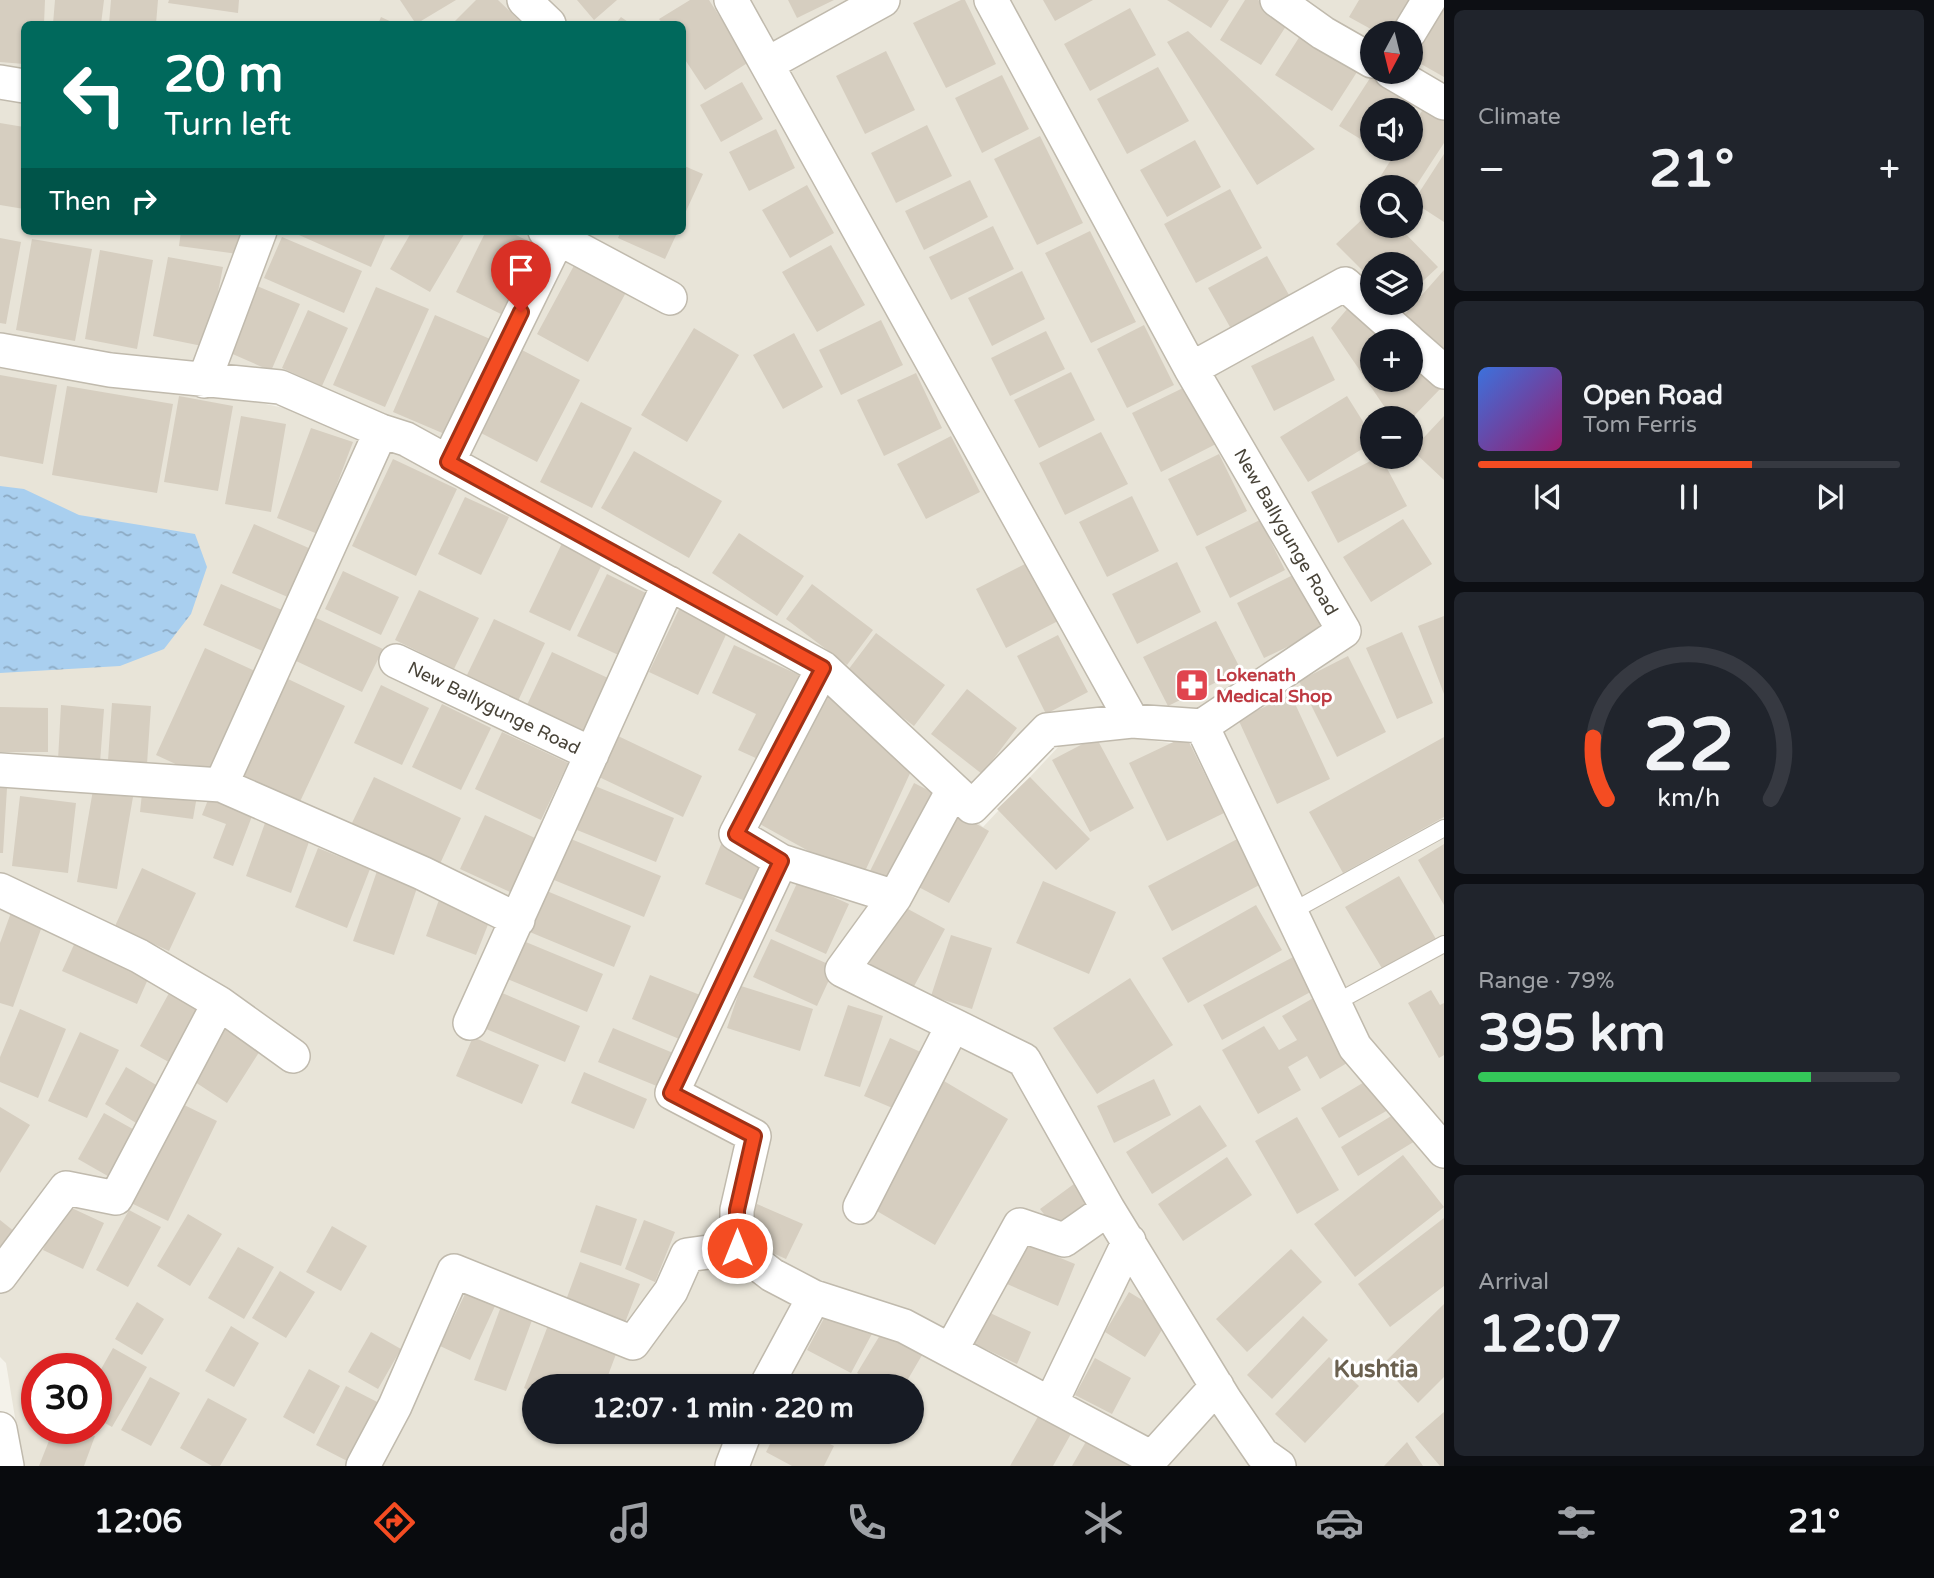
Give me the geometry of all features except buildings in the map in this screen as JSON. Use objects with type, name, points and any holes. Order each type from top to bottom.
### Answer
[{"type":"street","points":[[524,0],[546,21]]},
{"type":"street","points":[[731,0],[1132,721]]},
{"type":"street","points":[[766,64],[883,0]]},
{"type":"street","name":"New Ballygunge Road","points":[[991,0],[1191,369],[1344,631],[1202,726]]},
{"type":"street","points":[[1278,0],[1323,33],[1360,54]]},
{"type":"street","points":[[1416,21],[1429,0]]},
{"type":"street","points":[[0,82],[21,86]]},
{"type":"street","points":[[1412,84],[1444,103]]},
{"type":"street","points":[[204,381],[259,235]]},
{"type":"street","points":[[448,462],[552,235]]},
{"type":"street","points":[[554,235],[670,298]]},
{"type":"street","points":[[1191,369],[1345,284],[1395,329]]},
{"type":"street","points":[[0,351],[110,370],[280,387],[380,431],[406,439],[823,668],[972,807],[1047,730],[1132,721],[1202,726],[1355,1047],[1444,1151]]},
{"type":"street","points":[[1423,353],[1444,372]]},
{"type":"street","points":[[221,785],[380,431]]},
{"type":"street","points":[[470,1023],[669,583]]},
{"type":"street","name":"New Ballygunge Road","points":[[396,661],[592,754]]},
{"type":"street","points":[[823,668],[736,834],[781,861],[895,897]]},
{"type":"street","points":[[0,771],[221,785],[422,873],[518,920]]},
{"type":"street","points":[[953,790],[895,897],[842,970],[1024,1060],[1108,1209],[1217,1386],[1262,1454],[1279,1466]]},
{"type":"street","points":[[737,1248],[737,1210],[754,1136],[671,1093],[781,861]]},
{"type":"street","points":[[0,890],[139,956],[219,1003],[293,1056]]},
{"type":"street","points":[[0,1276],[65,1188],[116,1198],[219,1003]]},
{"type":"street","points":[[860,1207],[953,1025]]},
{"type":"street","points":[[951,1350],[1020,1225],[1065,1240],[1108,1209]]},
{"type":"street","points":[[1051,1403],[1129,1241]]},
{"type":"street","points":[[363,1466],[395,1406],[454,1271],[633,1343],[671,1291],[687,1255],[737,1248],[772,1275],[814,1297],[904,1326],[1152,1458],[1217,1386]]},
{"type":"street","points":[[772,1374],[814,1297]]},
{"type":"street","points":[[0,1429],[7,1466]]},
{"type":"street","points":[[732,1466],[740,1444]]},
{"type":"lane","points":[[1291,912],[1444,828]]},
{"type":"lane","points":[[1335,1003],[1444,944]]},
{"type":"shaded area","points":[[0,0],[1260,0],[1320,44],[1360,68],[1360,84],[1387,84],[1410,98],[1360,98],[1360,161],[1423,161],[1423,105],[1444,118],[1444,1142],[1360,1043],[1201,718],[1038,725],[972,796],[834,663],[283,381],[0,345]]},
{"type":"shaded area","points":[[1266,0],[1444,0],[1444,107],[1422,84],[1423,21],[1360,21],[1360,59]]},
{"type":"shaded area","points":[[0,368],[252,401],[321,416],[393,449],[824,687],[983,827],[1061,744],[1135,738],[1197,747],[1444,1166],[1444,1466],[23,1466],[6,1363],[0,1357]]},
{"type":"water","points":[[0,486],[24,489],[79,515],[195,534],[207,567],[191,614],[164,649],[120,666],[0,673]]},
{"type":"place","name":"Lokenath Medical Shop","points":[[1192,685]]},
{"type":"district","name":"Kushtia","points":[[1376,1369]]},
{"type":"route","points":[[521,312],[448,462],[823,668],[736,834],[781,861],[671,1093],[754,1136],[737,1210],[737,1248]]}]
